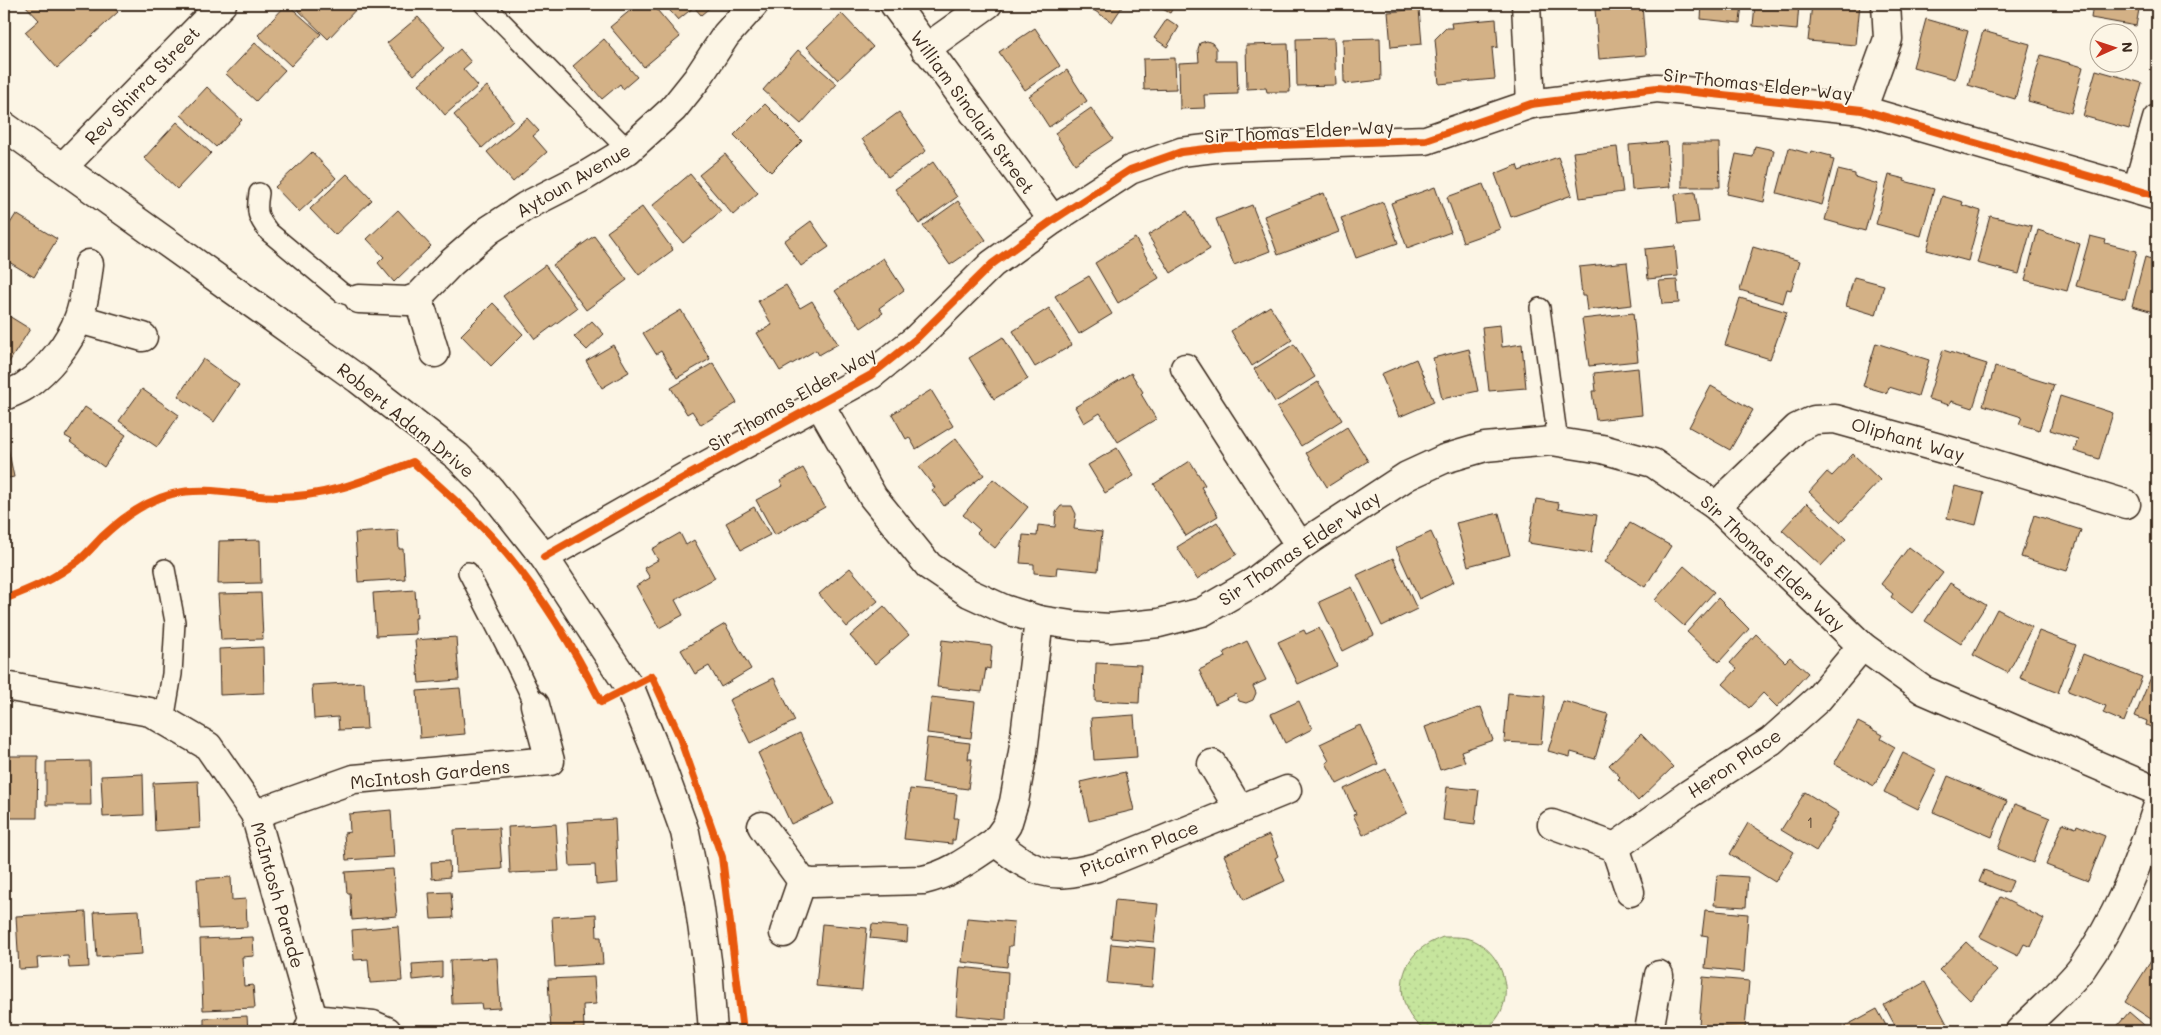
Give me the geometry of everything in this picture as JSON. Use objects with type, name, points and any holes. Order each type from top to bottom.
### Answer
[{"type":"street","name":"Rev Shirra Street","points":[[63,167],[222,4]]},
{"type":"street","name":"Aytoun Avenue","points":[[418,297],[451,263],[489,230],[526,206],[585,176],[628,150],[673,109],[697,79],[726,35],[754,4]]},
{"type":"street","name":"William Sinclair Street","points":[[894,4],[925,49],[1053,220]]},
{"type":"street","points":[[925,49],[988,4]]},
{"type":"street","points":[[1526,4],[1531,104]]},
{"type":"street","points":[[1862,110],[1888,39],[1886,4]]},
{"type":"street","name":"Sir Thomas Elder Way","points":[[544,557],[871,375],[916,339],[992,264],[1053,220],[1130,170],[1181,152],[1223,147],[1426,140],[1531,104],[1657,88],[1862,110],[2147,193]]},
{"type":"street","points":[[2147,193],[2157,120]]},
{"type":"street","name":"Robert Adam Drive","points":[[4,126],[358,379],[457,456],[489,488],[544,557],[630,688],[653,744],[685,832],[699,902],[713,1031]]},
{"type":"street","points":[[4,396],[24,386],[47,367],[63,347],[79,319],[84,300],[89,264]]},
{"type":"street","points":[[359,299],[408,301],[418,297],[435,353]]},
{"type":"street","points":[[79,319],[143,337]]},
{"type":"street","points":[[1185,368],[1300,546]]},
{"type":"street","name":"Sir Thomas Elder Way","points":[[819,403],[873,497],[929,566],[969,594],[1004,609],[1039,620],[1078,626],[1110,628],[1159,624],[1202,612],[1254,582],[1300,546],[1407,476],[1444,459],[1485,447],[1558,442],[1602,449],[1653,463],[1716,506],[1862,646],[1923,690],[2157,792]]},
{"type":"street","name":"Oliphant Way","points":[[1716,506],[1797,428],[1814,420],[1835,419],[1975,458],[2126,504]]},
{"type":"street","points":[[802,882],[845,884],[923,880],[940,876],[959,867],[995,842],[1007,825],[1014,802],[1023,752],[1039,620]]},
{"type":"street","name":"Heron Place","points":[[1615,847],[1689,794],[1771,741],[1818,699],[1862,646]]},
{"type":"street","name":"McIntosh Parade","points":[[5,686],[150,712],[208,746],[255,814],[311,1025]]},
{"type":"street","name":"McIntosh Gardens","points":[[255,814],[354,779],[550,762],[535,705]]},
{"type":"street","points":[[1212,764],[1239,809]]},
{"type":"street","name":"Pitcairn Place","points":[[995,842],[1033,869],[1052,874],[1074,873],[1097,867],[1287,790]]},
{"type":"street","points":[[2020,1031],[2081,969],[2105,931],[2135,873],[2157,808]]},
{"type":"street","points":[[1552,824],[1615,847],[1630,892]]},
{"type":"street","points":[[762,826],[802,882]]},
{"type":"street","points":[[784,933],[802,882]]},
{"type":"street","points":[[1649,1031],[1659,975]]},
{"type":"street","points":[[311,1025],[373,1025],[387,1031]]},
{"type":"lane","points":[[484,4],[628,150]]},
{"type":"lane","points":[[259,193],[256,209],[261,222],[269,232],[342,293],[359,299]]},
{"type":"lane","points":[[1540,308],[1558,442]]},
{"type":"lane","points":[[164,721],[172,674],[175,622],[165,569]]},
{"type":"lane","points":[[468,572],[535,705]]},
{"type":"green space","points":[[1443,937],[1465,938],[1477,942],[1488,950],[1502,973],[1505,999],[1501,1012],[1482,1031],[1426,1031],[1417,1024],[1405,1005],[1402,984],[1409,962],[1422,948]]},
{"type":"building","points":[[24,4],[110,4],[118,12],[57,68],[25,32],[39,20]]},
{"type":"building","points":[[287,4],[321,34],[291,66],[258,35]]},
{"type":"building","points":[[294,4],[361,4],[328,39]]},
{"type":"building","points":[[638,4],[652,4],[680,37],[644,67],[610,27]]},
{"type":"building","points":[[664,4],[714,4],[701,15],[694,7],[678,20]]},
{"type":"building","points":[[1084,4],[1124,4],[1112,22]]},
{"type":"building","points":[[1161,4],[1175,4],[1170,13],[1159,7]]},
{"type":"building","points":[[1702,4],[1742,4],[1740,23],[1701,19]]},
{"type":"building","points":[[1755,4],[1799,4],[1797,30],[1753,26]]},
{"type":"building","points":[[1812,4],[1860,4],[1856,45],[1808,41]]},
{"type":"building","points":[[2093,4],[2140,4],[2137,22],[2114,22],[2091,18]]},
{"type":"building","points":[[1642,5],[1646,55],[1599,59],[1595,9]]},
{"type":"building","points":[[1419,9],[1422,44],[1391,47],[1388,12]]},
{"type":"building","points":[[842,14],[873,47],[838,80],[807,47]]},
{"type":"building","points":[[418,17],[445,48],[414,75],[387,43]]},
{"type":"building","points":[[1167,19],[1179,27],[1167,47],[1154,38]]},
{"type":"building","points":[[1496,19],[1498,47],[1492,48],[1495,79],[1439,84],[1435,39],[1446,28],[1452,28],[1451,23]]},
{"type":"building","points":[[1926,19],[1968,31],[1955,79],[1913,67]]},
{"type":"building","points":[[1035,28],[1060,66],[1025,90],[999,52]]},
{"type":"building","points":[[1983,31],[2030,44],[2015,99],[1968,85]]},
{"type":"building","points":[[1334,38],[1336,85],[1297,86],[1296,39]]},
{"type":"building","points":[[1380,38],[1381,80],[1346,84],[1344,82],[1343,39]]},
{"type":"building","points":[[604,39],[637,77],[623,89],[620,84],[602,99],[573,66]]},
{"type":"building","points":[[1207,41],[1216,48],[1216,61],[1237,61],[1238,94],[1204,95],[1205,108],[1180,109],[1179,63],[1199,62],[1198,49],[1200,43]]},
{"type":"building","points":[[255,43],[285,70],[256,101],[226,74]]},
{"type":"building","points":[[1288,44],[1290,92],[1267,92],[1266,88],[1247,89],[1246,45]]},
{"type":"building","points":[[460,49],[471,62],[463,69],[478,86],[445,115],[419,84]]},
{"type":"building","points":[[798,50],[837,84],[801,124],[763,90]]},
{"type":"building","points":[[2041,55],[2083,67],[2071,113],[2028,101]]},
{"type":"building","points":[[1175,58],[1176,89],[1144,90],[1143,59]]},
{"type":"building","points":[[1067,70],[1087,101],[1049,127],[1029,96]]},
{"type":"building","points":[[2095,72],[2103,72],[2142,83],[2129,129],[2083,116]]},
{"type":"building","points":[[487,86],[513,120],[482,148],[454,115]]},
{"type":"building","points":[[207,87],[242,120],[216,147],[181,115]]},
{"type":"building","points":[[765,104],[802,141],[771,172],[734,135]]},
{"type":"building","points":[[1091,108],[1113,139],[1075,164],[1055,133]]},
{"type":"building","points":[[899,112],[926,151],[888,177],[862,139]]},
{"type":"building","points":[[527,118],[539,131],[533,136],[547,152],[513,182],[487,152]]},
{"type":"building","points":[[177,122],[211,153],[177,189],[144,158]]},
{"type":"building","points":[[1667,142],[1670,187],[1632,190],[1629,145]]},
{"type":"building","points":[[1682,143],[1719,143],[1720,187],[1682,187]]},
{"type":"building","points":[[1755,146],[1774,150],[1764,202],[1727,194],[1736,154],[1753,157]]},
{"type":"building","points":[[1617,147],[1623,192],[1580,198],[1573,152]]},
{"type":"building","points":[[1789,148],[1811,154],[1812,151],[1831,156],[1830,159],[1834,160],[1822,205],[1777,193]]},
{"type":"building","points":[[312,152],[336,178],[299,212],[275,187]]},
{"type":"building","points":[[725,154],[758,193],[733,215],[699,175]]},
{"type":"building","points":[[1558,157],[1572,195],[1511,217],[1495,174],[1517,165],[1519,171]]},
{"type":"building","points":[[933,162],[957,197],[919,224],[895,189]]},
{"type":"building","points":[[1838,170],[1855,174],[1855,177],[1878,184],[1865,231],[1825,220]]},
{"type":"building","points":[[347,174],[372,200],[335,235],[310,209]]},
{"type":"building","points":[[690,174],[721,211],[683,243],[652,206]]},
{"type":"building","points":[[1889,175],[1934,189],[1921,236],[1876,224]]},
{"type":"building","points":[[1483,184],[1500,229],[1463,242],[1447,197]]},
{"type":"building","points":[[1435,187],[1451,232],[1407,248],[1391,203]]},
{"type":"building","points":[[1695,192],[1699,222],[1678,224],[1675,194]]},
{"type":"building","points":[[1324,193],[1339,232],[1278,255],[1264,216]]},
{"type":"building","points":[[1942,196],[1963,202],[1962,205],[1981,211],[1968,261],[1927,250]]},
{"type":"building","points":[[958,201],[986,240],[950,265],[923,226]]},
{"type":"building","points":[[1383,202],[1398,243],[1356,258],[1341,218]]},
{"type":"building","points":[[1252,205],[1270,251],[1234,265],[1216,219]]},
{"type":"building","points":[[642,207],[673,250],[639,275],[607,232]]},
{"type":"building","points":[[398,210],[431,246],[394,282],[378,263],[384,257],[367,239]]},
{"type":"building","points":[[1187,211],[1210,249],[1171,273],[1148,235]]},
{"type":"building","points":[[16,214],[57,239],[34,277],[4,259],[4,233]]},
{"type":"building","points":[[1990,216],[2032,226],[2019,274],[1977,263]]},
{"type":"building","points":[[811,221],[829,247],[801,266],[784,241]]},
{"type":"building","points":[[2038,230],[2080,244],[2067,291],[2025,280]]},
{"type":"building","points":[[594,236],[627,280],[586,310],[553,265]]},
{"type":"building","points":[[2090,236],[2106,240],[2105,243],[2137,251],[2125,299],[2076,286]]},
{"type":"building","points":[[1135,238],[1159,278],[1118,303],[1095,263]]},
{"type":"building","points":[[1675,246],[1678,276],[1648,279],[1645,249]]},
{"type":"building","points":[[1753,247],[1800,261],[1791,290],[1787,289],[1783,303],[1740,290]]},
{"type":"building","points":[[2145,257],[2157,261],[2157,313],[2132,306]]},
{"type":"building","points":[[883,258],[904,290],[879,308],[883,313],[861,328],[835,291]]},
{"type":"building","points":[[1627,262],[1632,305],[1587,310],[1585,296],[1582,296],[1579,267]]},
{"type":"building","points":[[545,265],[577,308],[535,339],[503,296]]},
{"type":"building","points":[[1089,276],[1112,314],[1079,334],[1055,296]]},
{"type":"building","points":[[1854,277],[1884,285],[1876,315],[1846,306]]},
{"type":"building","points":[[1677,280],[1679,303],[1662,304],[1659,281]]},
{"type":"building","points":[[786,285],[800,308],[812,301],[838,344],[819,355],[816,350],[780,371],[757,333],[772,325],[758,301]]},
{"type":"building","points":[[1740,298],[1787,312],[1770,359],[1725,345]]},
{"type":"building","points":[[493,303],[523,334],[491,366],[461,335]]},
{"type":"building","points":[[1270,306],[1292,340],[1252,366],[1231,331]]},
{"type":"building","points":[[1049,308],[1072,345],[1035,367],[1013,331]]},
{"type":"building","points":[[681,310],[710,359],[677,378],[661,351],[656,354],[643,333]]},
{"type":"building","points":[[4,313],[30,329],[4,370]]},
{"type":"building","points":[[1633,313],[1638,361],[1589,366],[1582,319]]},
{"type":"building","points":[[592,321],[604,334],[587,350],[574,337]]},
{"type":"building","points":[[1500,325],[1502,347],[1522,344],[1526,388],[1489,391],[1482,327]]},
{"type":"building","points":[[1003,337],[1028,379],[994,399],[969,358]]},
{"type":"building","points":[[1876,343],[1929,360],[1918,396],[1889,387],[1887,393],[1863,386]]},
{"type":"building","points":[[1294,344],[1315,377],[1275,402],[1254,369]]},
{"type":"building","points":[[613,345],[629,372],[602,388],[586,361]]},
{"type":"building","points":[[1469,349],[1478,391],[1442,399],[1433,358]]},
{"type":"building","points":[[1943,350],[1987,364],[1973,408],[1951,401],[1949,405],[1928,399]]},
{"type":"building","points":[[203,359],[239,385],[214,422],[178,396]]},
{"type":"building","points":[[1416,359],[1434,402],[1399,417],[1381,374]]},
{"type":"building","points":[[713,363],[737,403],[701,425],[692,411],[687,414],[671,388]]},
{"type":"building","points":[[1995,367],[2054,385],[2039,430],[2019,424],[2022,417],[1983,405]]},
{"type":"building","points":[[1638,368],[1642,415],[1596,420],[1592,391],[1596,391],[1594,373]]},
{"type":"building","points":[[1131,373],[1156,419],[1118,442],[1100,413],[1084,423],[1075,407]]},
{"type":"building","points":[[1318,382],[1342,420],[1301,446],[1277,408]]},
{"type":"building","points":[[1711,386],[1753,410],[1730,450],[1689,427]]},
{"type":"building","points":[[142,389],[179,415],[157,447],[119,421]]},
{"type":"building","points":[[931,390],[953,426],[916,449],[909,437],[906,439],[892,414]]},
{"type":"building","points":[[2060,396],[2113,413],[2099,459],[2074,451],[2078,439],[2050,430]]},
{"type":"building","points":[[85,407],[126,435],[104,467],[70,442],[72,440],[65,436]]},
{"type":"building","points":[[1347,427],[1368,461],[1327,487],[1306,453]]},
{"type":"building","points":[[4,438],[6,438],[14,477],[4,479]]},
{"type":"building","points":[[956,438],[984,475],[944,506],[932,490],[935,488],[919,467]]},
{"type":"building","points":[[1117,448],[1134,476],[1105,493],[1088,465]]},
{"type":"building","points":[[1853,454],[1880,480],[1841,522],[1809,492],[1827,472],[1832,476]]},
{"type":"building","points":[[1190,461],[1205,485],[1201,487],[1218,516],[1186,536],[1154,484]]},
{"type":"building","points":[[803,468],[825,507],[775,535],[756,500],[783,486],[780,481]]},
{"type":"building","points":[[993,479],[1028,507],[995,548],[977,533],[980,530],[963,515]]},
{"type":"building","points":[[1955,486],[1984,493],[1976,525],[1947,518]]},
{"type":"building","points":[[1536,499],[1559,503],[1558,509],[1597,515],[1591,553],[1528,543]]},
{"type":"building","points":[[1807,503],[1846,539],[1821,566],[1782,530]]},
{"type":"building","points":[[1061,506],[1072,506],[1076,514],[1074,529],[1102,532],[1098,571],[1057,567],[1056,575],[1034,573],[1034,564],[1020,563],[1023,535],[1037,536],[1038,525],[1055,527],[1056,512]]},
{"type":"building","points":[[754,507],[770,535],[741,550],[726,523]]},
{"type":"building","points":[[1499,513],[1510,555],[1468,566],[1456,523]]},
{"type":"building","points":[[2034,515],[2081,530],[2067,571],[2021,557]]},
{"type":"building","points":[[1217,522],[1237,554],[1197,579],[1177,547]]},
{"type":"building","points":[[1630,523],[1671,546],[1645,587],[1605,562]]},
{"type":"building","points":[[398,530],[399,549],[403,549],[405,579],[358,582],[355,533]]},
{"type":"building","points":[[1431,532],[1454,582],[1419,599],[1396,548]]},
{"type":"building","points":[[680,533],[686,545],[694,540],[715,578],[675,600],[683,615],[659,628],[636,586],[650,578],[644,568],[658,560],[652,549]]},
{"type":"building","points":[[260,540],[261,583],[218,584],[219,541]]},
{"type":"building","points":[[1909,547],[1943,573],[1912,613],[1891,597],[1893,594],[1881,584]]},
{"type":"building","points":[[1393,558],[1417,609],[1382,626],[1357,575]]},
{"type":"building","points":[[1684,566],[1714,592],[1684,626],[1655,600]]},
{"type":"building","points":[[850,568],[878,601],[847,627],[819,594]]},
{"type":"building","points":[[1950,583],[1986,605],[1961,644],[1925,621]]},
{"type":"building","points":[[1352,587],[1374,635],[1342,651],[1319,602]]},
{"type":"building","points":[[415,590],[416,634],[376,636],[373,593]]},
{"type":"building","points":[[261,593],[263,639],[221,640],[218,594]]},
{"type":"building","points":[[1718,598],[1749,629],[1719,662],[1687,632]]},
{"type":"building","points":[[884,606],[909,635],[875,664],[850,636]]},
{"type":"building","points":[[1997,609],[2032,627],[2008,673],[1973,655]]},
{"type":"building","points":[[725,624],[751,669],[721,687],[709,666],[695,674],[681,650]]},
{"type":"building","points":[[1319,628],[1337,666],[1298,684],[1278,642],[1304,630],[1306,634]]},
{"type":"building","points":[[2039,631],[2076,645],[2058,693],[2020,678]]},
{"type":"building","points":[[1756,634],[1785,662],[1790,657],[1808,673],[1777,707],[1763,693],[1749,708],[1723,684],[1737,669],[1730,663]]},
{"type":"building","points":[[456,637],[459,680],[419,683],[415,640]]},
{"type":"building","points":[[942,640],[992,646],[990,669],[986,668],[982,692],[937,687]]},
{"type":"building","points":[[1247,641],[1266,680],[1253,686],[1256,693],[1253,700],[1246,703],[1239,701],[1236,694],[1215,704],[1199,670],[1226,657],[1224,652]]},
{"type":"building","points":[[263,647],[264,693],[220,695],[219,649]]},
{"type":"building","points":[[2083,654],[2142,677],[2124,722],[2103,713],[2106,706],[2068,691]]},
{"type":"building","points":[[1096,663],[1141,665],[1139,703],[1095,701]]},
{"type":"building","points":[[2151,677],[2157,680],[2157,730],[2146,725],[2147,721],[2135,716]]},
{"type":"building","points":[[774,678],[795,721],[750,743],[729,700]]},
{"type":"building","points":[[364,682],[367,729],[339,730],[338,717],[314,719],[312,685]]},
{"type":"building","points":[[460,688],[465,734],[420,738],[417,691]]},
{"type":"building","points":[[1508,693],[1545,696],[1541,744],[1504,742]]},
{"type":"building","points":[[931,697],[975,702],[971,738],[927,733]]},
{"type":"building","points":[[1299,701],[1312,729],[1285,743],[1271,714]]},
{"type":"building","points":[[1563,701],[1608,714],[1595,759],[1571,752],[1570,757],[1548,751]]},
{"type":"building","points":[[1481,707],[1493,740],[1461,751],[1465,762],[1440,770],[1425,727]]},
{"type":"building","points":[[1134,715],[1137,757],[1094,760],[1091,718]]},
{"type":"building","points":[[1858,722],[1883,735],[1881,739],[1895,747],[1874,786],[1834,764]]},
{"type":"building","points":[[1360,725],[1378,764],[1337,784],[1326,763],[1329,761],[1320,744]]},
{"type":"building","points":[[800,733],[834,804],[791,824],[758,753]]},
{"type":"building","points":[[1641,734],[1673,767],[1638,801],[1618,779],[1620,777],[1609,765]]},
{"type":"building","points":[[927,738],[970,743],[968,759],[972,759],[968,789],[922,783]]},
{"type":"building","points":[[1903,753],[1937,770],[1918,809],[1884,792]]},
{"type":"building","points":[[4,756],[38,756],[37,818],[4,818]]},
{"type":"building","points":[[90,761],[91,805],[46,805],[46,762]]},
{"type":"building","points":[[1386,769],[1407,813],[1363,835],[1353,815],[1356,814],[1344,789]]},
{"type":"building","points":[[1125,772],[1134,810],[1089,821],[1080,782]]},
{"type":"building","points":[[143,774],[144,815],[103,817],[101,776]]},
{"type":"building","points":[[1948,776],[2007,801],[1992,837],[1933,812]]},
{"type":"building","points":[[198,781],[200,828],[155,831],[153,783]]},
{"type":"building","points":[[1447,787],[1479,790],[1475,824],[1443,820]]},
{"type":"building","points":[[910,789],[957,794],[954,818],[958,818],[955,840],[952,840],[952,844],[904,839]]},
{"type":"building","points":[[1805,792],[1839,813],[1816,851],[1781,830]]},
{"type":"building","points":[[2015,804],[2050,818],[2033,863],[1998,849]]},
{"type":"building","points":[[391,810],[394,857],[346,860],[344,833],[350,832],[349,814]]},
{"type":"building","points":[[615,819],[618,883],[596,885],[595,865],[570,866],[567,822]]},
{"type":"building","points":[[1748,823],[1794,852],[1775,882],[1730,854]]},
{"type":"building","points":[[2063,823],[2076,828],[2077,825],[2105,836],[2088,881],[2046,865]]},
{"type":"building","points":[[556,824],[559,871],[510,873],[508,827]]},
{"type":"building","points":[[499,828],[502,869],[456,872],[454,830]]},
{"type":"building","points":[[1269,835],[1278,856],[1275,858],[1285,881],[1244,900],[1224,855]]},
{"type":"building","points":[[449,861],[450,877],[432,879],[431,862]]},
{"type":"building","points":[[393,869],[397,916],[352,920],[350,893],[347,893],[345,872]]},
{"type":"building","points":[[1984,870],[2013,881],[2008,893],[1979,882]]},
{"type":"building","points":[[1717,875],[1748,877],[1746,907],[1714,905]]},
{"type":"building","points":[[231,877],[232,900],[246,899],[247,927],[200,929],[197,879]]},
{"type":"building","points":[[451,892],[453,918],[431,919],[429,893]]},
{"type":"building","points":[[2000,897],[2044,919],[2031,947],[2024,944],[2018,956],[1980,937]]},
{"type":"building","points":[[1115,900],[1158,904],[1154,942],[1111,938]]},
{"type":"building","points":[[139,910],[142,954],[97,957],[94,912]]},
{"type":"building","points":[[1705,910],[1748,914],[1744,972],[1705,968],[1708,936],[1702,935]]},
{"type":"building","points":[[86,912],[89,967],[69,968],[68,956],[37,958],[38,968],[19,969],[16,916]]},
{"type":"building","points":[[596,914],[597,937],[601,937],[603,964],[555,967],[552,917]]},
{"type":"building","points":[[967,918],[1014,922],[1012,946],[1009,946],[1007,967],[962,962]]},
{"type":"building","points":[[822,924],[867,928],[862,990],[816,986]]},
{"type":"building","points":[[872,924],[908,927],[907,942],[870,938]]},
{"type":"building","points":[[398,926],[402,981],[370,983],[368,959],[354,960],[352,930]]},
{"type":"building","points":[[253,937],[254,956],[242,957],[244,986],[253,985],[255,1008],[203,1010],[200,939]]},
{"type":"building","points":[[1966,942],[1997,971],[1970,1000],[1939,970]]},
{"type":"building","points":[[1111,944],[1155,948],[1152,987],[1107,983]]},
{"type":"building","points":[[497,958],[500,1008],[482,1009],[481,1003],[452,1004],[450,960]]},
{"type":"building","points":[[2151,961],[2157,965],[2157,1023],[2125,1002]]},
{"type":"building","points":[[442,962],[442,977],[413,980],[412,964]]},
{"type":"building","points":[[960,967],[1008,972],[1006,1020],[956,1015]]},
{"type":"building","points":[[594,977],[596,1004],[583,1005],[584,1029],[551,1031],[548,979]]},
{"type":"building","points":[[1703,977],[1749,981],[1745,1029],[1699,1025]]},
{"type":"building","points":[[1925,982],[1947,1024],[1934,1031],[1898,1031],[1884,1005]]},
{"type":"building","points":[[1877,1009],[1889,1031],[1836,1031]]},
{"type":"building","points":[[2129,1012],[2151,1031],[2113,1031]]},
{"type":"building","points":[[247,1016],[248,1031],[204,1031],[204,1018]]},
{"type":"cycle path","points":[[544,557],[871,375],[916,339],[992,264],[1053,220],[1130,170],[1181,152],[1223,147],[1426,140],[1531,104],[1657,88],[1862,110],[2157,196]]},
{"type":"cycle path","points":[[4,599],[60,573],[81,558],[126,517],[162,497],[199,491],[265,497],[314,494],[347,486],[413,462],[484,529],[533,587],[558,625],[601,702],[652,676],[679,735],[722,857],[743,1031]]}]
